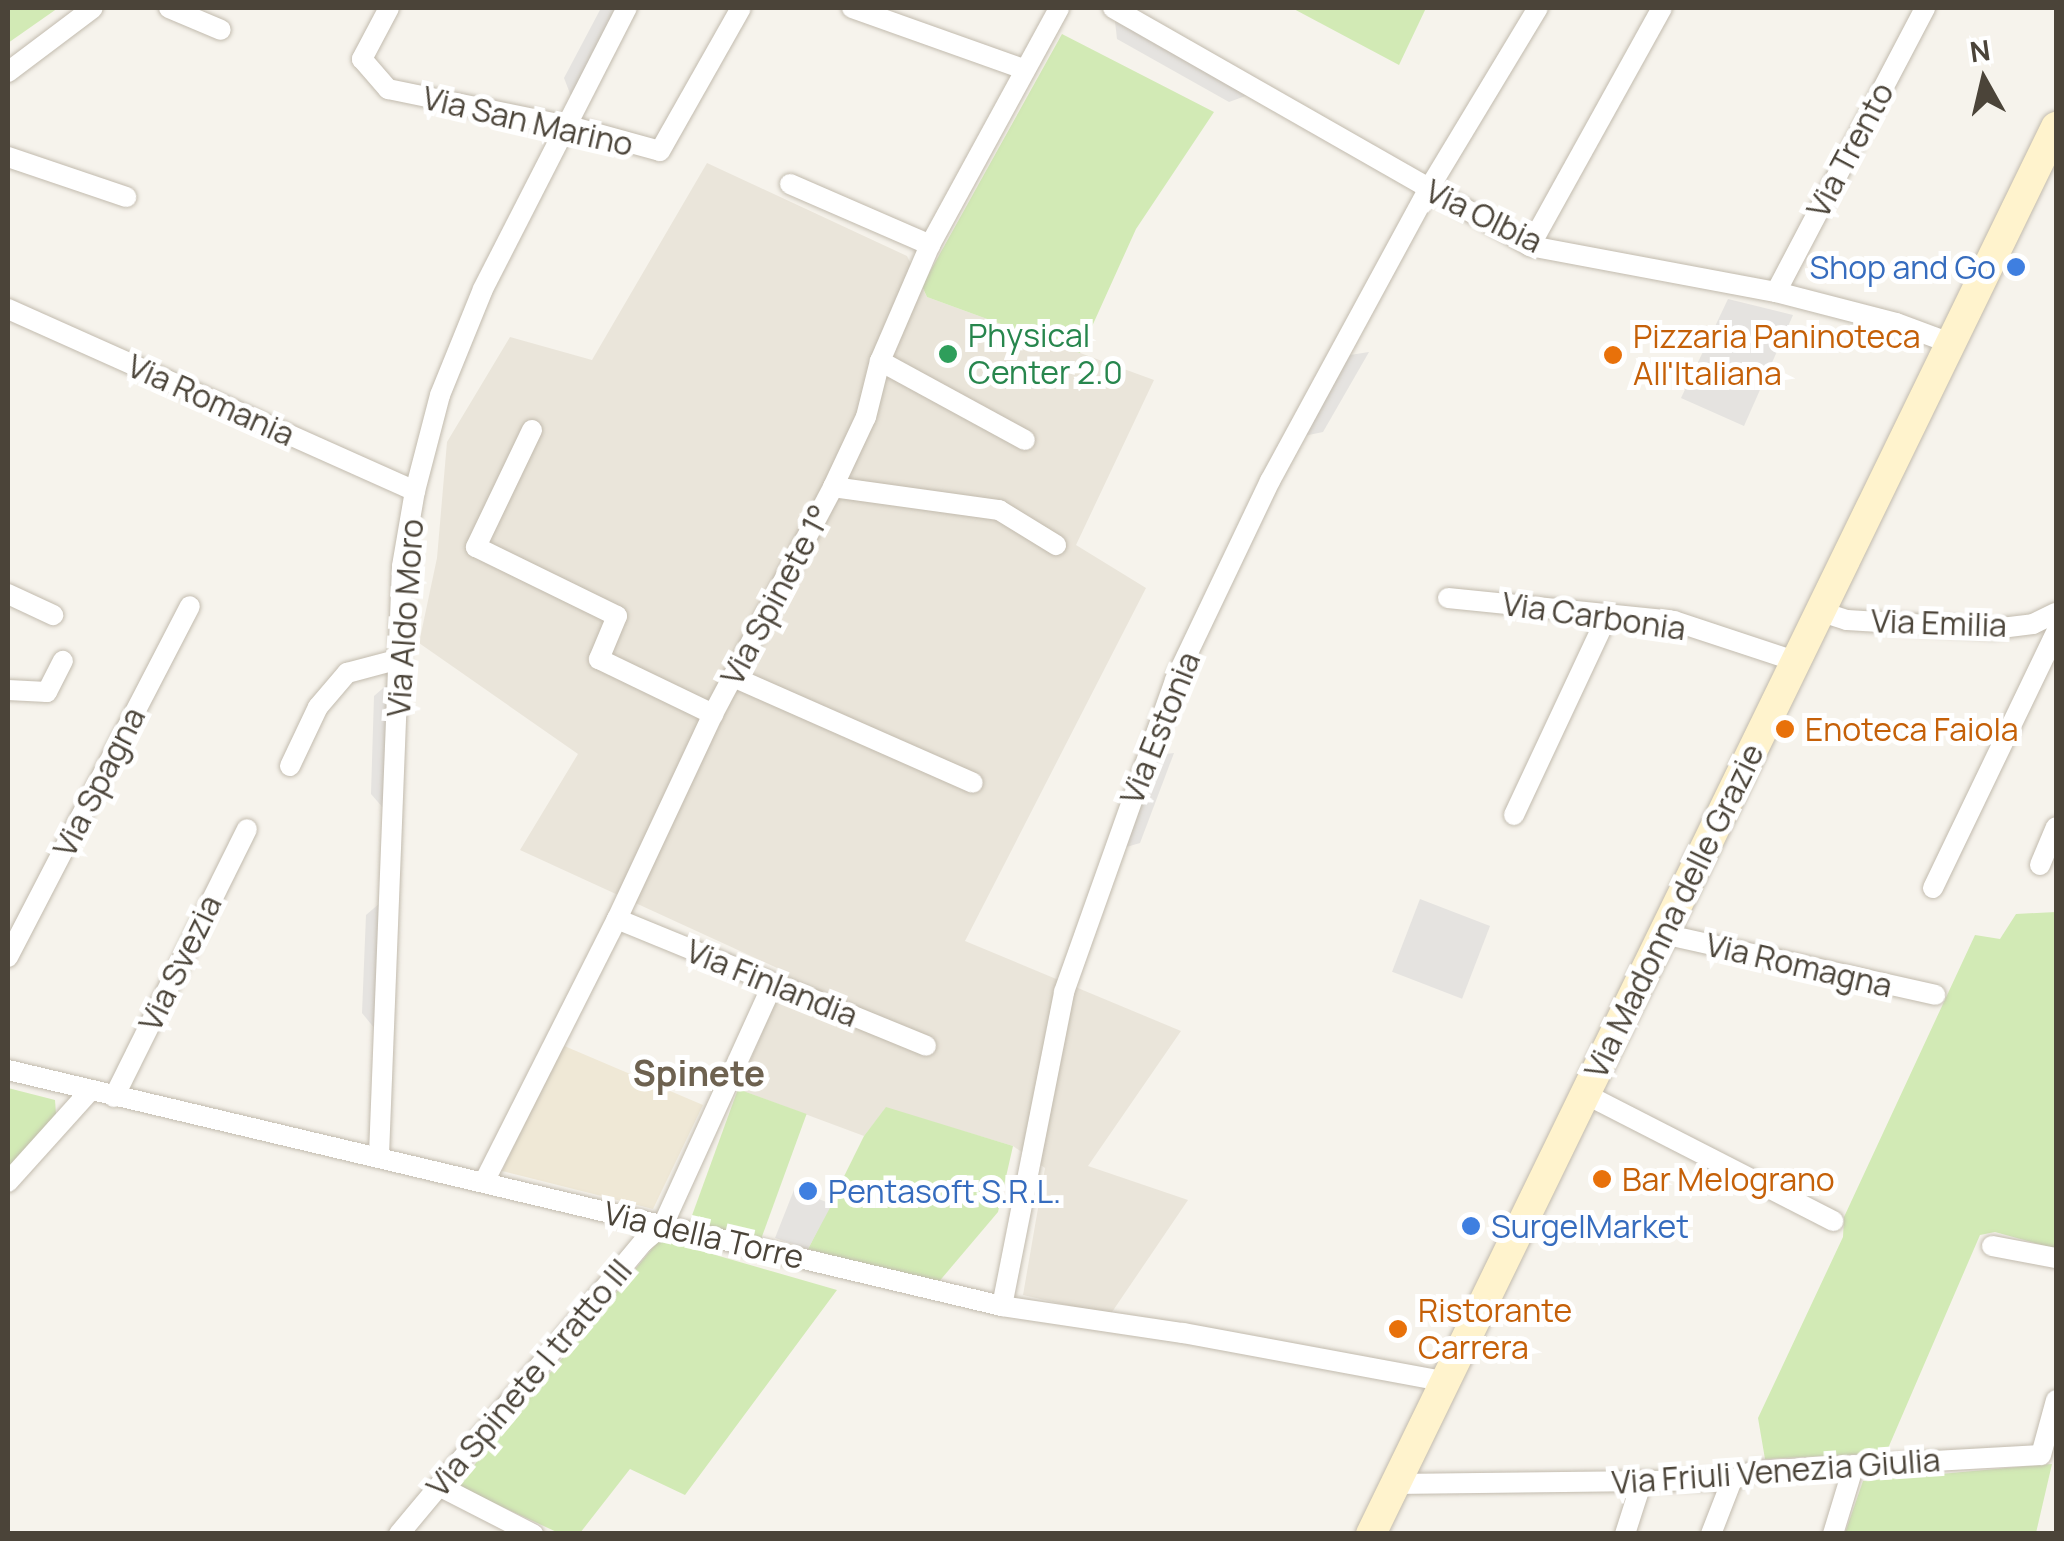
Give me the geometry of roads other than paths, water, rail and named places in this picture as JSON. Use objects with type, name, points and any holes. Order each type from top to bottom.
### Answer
[{"type":"street","points":[[8,72],[93,8]]},
{"type":"street","points":[[169,8],[221,30]]},
{"type":"street","name":"Via San Marino","points":[[389,8],[362,59],[388,89],[569,126],[660,151],[741,8]]},
{"type":"street","name":"Via Aldo Moro","points":[[379,1155],[402,566],[415,490],[440,395],[483,289],[627,8]]},
{"type":"street","points":[[852,8],[1023,69]]},
{"type":"street","name":"Via Spinete 1°","points":[[485,1180],[618,920],[712,714],[833,488],[866,417],[880,361],[930,245],[1059,8]]},
{"type":"street","name":"Via Olbia","points":[[1113,8],[1530,246],[1776,292],[1896,323],[1950,343]]},
{"type":"street","name":"Via Estonia","points":[[1002,1306],[1064,992],[1175,680],[1270,480],[1428,190],[1538,8]]},
{"type":"street","points":[[1530,246],[1662,8]]},
{"type":"street","name":"Via Trento","points":[[1776,292],[1925,8]]},
{"type":"street","name":"Via Madonna delle Grazie","points":[[1371,1534],[2056,127]]},
{"type":"street","points":[[8,156],[126,198]]},
{"type":"street","points":[[790,184],[930,245]]},
{"type":"street","name":"Via Romania","points":[[8,309],[415,490]]},
{"type":"street","points":[[880,361],[1025,440]]},
{"type":"street","points":[[532,430],[476,547],[617,616],[598,659],[712,714]]},
{"type":"street","points":[[833,488],[999,510],[1056,544]]},
{"type":"street","points":[[8,594],[53,615]]},
{"type":"street","name":"Via Carbonia","points":[[1448,598],[1674,621],[1795,661]]},
{"type":"street","name":"Via Spagna","points":[[8,957],[190,606]]},
{"type":"street","name":"Via Emilia","points":[[1819,611],[1847,620],[1992,628],[2033,624],[2056,613]]},
{"type":"street","points":[[1514,815],[1608,614]]},
{"type":"street","points":[[1934,888],[2056,632]]},
{"type":"street","points":[[290,766],[318,707],[347,674],[400,658]]},
{"type":"street","points":[[8,690],[47,692],[63,661]]},
{"type":"street","points":[[733,677],[972,783]]},
{"type":"street","points":[[2040,865],[2056,827]]},
{"type":"street","name":"Via Svezia","points":[[114,1096],[247,829]]},
{"type":"street","name":"Via Finlandia","points":[[618,920],[926,1046]]},
{"type":"street","name":"Via Romagna","points":[[1663,934],[1935,995]]},
{"type":"street","points":[[663,1225],[773,984]]},
{"type":"street","name":"Via della Torre","points":[[8,1070],[89,1092],[485,1180],[1002,1306],[1183,1333],[1443,1381]]},
{"type":"street","points":[[8,1182],[89,1092]]},
{"type":"street","points":[[1585,1094],[1833,1220]]},
{"type":"street","name":"Via Spinete I tratto III","points":[[398,1534],[643,1242],[663,1225]]},
{"type":"street","points":[[1992,1246],[2056,1258]]},
{"type":"street","name":"Via Friuli Venezia Giulia","points":[[1395,1484],[1732,1480],[1754,1471],[2040,1454],[2056,1400]]},
{"type":"street","points":[[1834,1534],[1854,1465]]},
{"type":"street","points":[[1711,1534],[1732,1480]]},
{"type":"street","points":[[1625,1534],[1642,1482]]},
{"type":"street","points":[[439,1486],[519,1531]]},
{"type":"place","name":"Shop and Go","points":[[2016,267]]},
{"type":"place","name":"Physical Center 2.0","points":[[948,354]]},
{"type":"place","name":"Pizzaria Paninoteca All'Italiana","points":[[1613,355]]},
{"type":"place","name":"Enoteca Faiola","points":[[1785,729]]},
{"type":"place","name":"Bar Melograno","points":[[1602,1179]]},
{"type":"place","name":"Pentasoft S.R.L.","points":[[808,1191]]},
{"type":"place","name":"SurgelMarket","points":[[1471,1226]]},
{"type":"place","name":"Ristorante Carrera","points":[[1398,1329]]},
{"type":"district","name":"Spinete","points":[[699,1073]]}]
